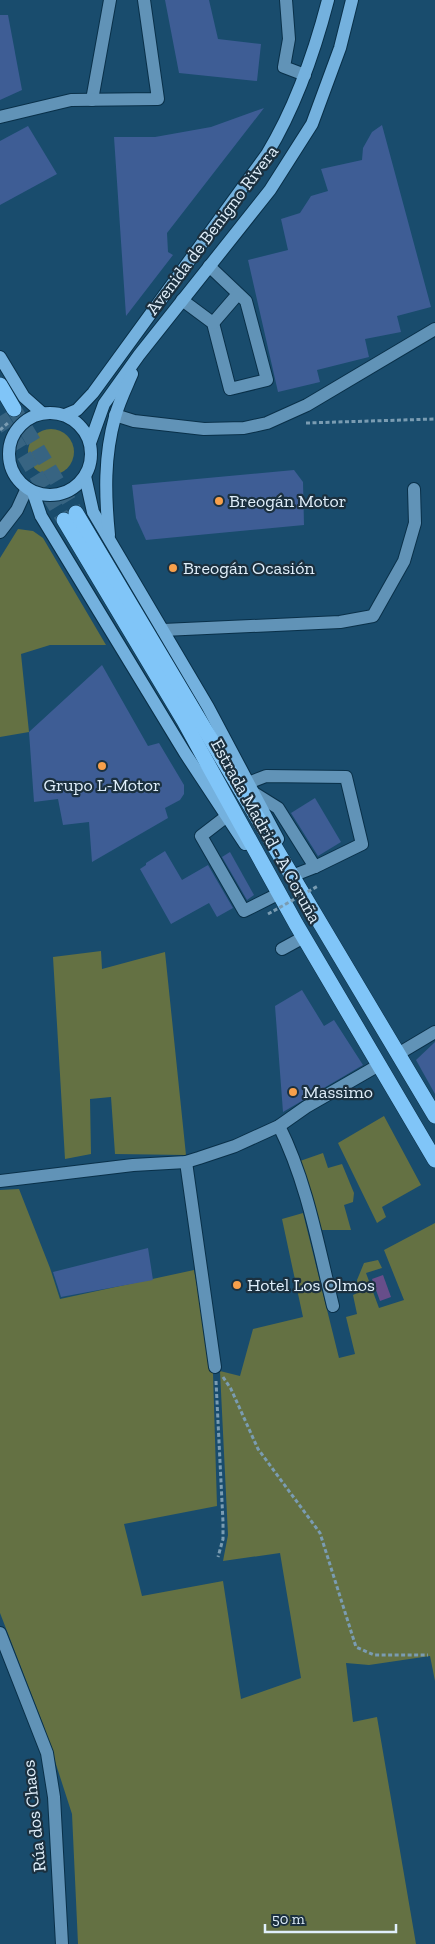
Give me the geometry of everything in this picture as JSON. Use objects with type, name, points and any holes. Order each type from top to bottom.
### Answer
[{"type":"highway","points":[[0,385],[14,409]]},
{"type":"highway","name":"Estrada Madrid - A Coruña","points":[[435,1116],[321,922],[70,516],[300,931],[435,1160]]},
{"type":"main road","name":"Avenida de Benigno Rivera","points":[[65,415],[77,410],[93,393],[267,154],[286,122],[315,50],[328,0]]},
{"type":"main road","name":"Avenida de Benigno Rivera","points":[[90,443],[104,404],[139,355],[270,190],[312,124],[340,48],[352,0]]},
{"type":"main road","points":[[109,538],[105,490],[106,466],[115,415],[139,355]]},
{"type":"main road","points":[[0,358],[24,397],[42,413]]},
{"type":"main road","points":[[0,441],[17,479],[30,490],[47,495],[62,494],[75,487],[85,476],[92,455],[85,431],[76,422],[65,415],[42,413],[31,417],[21,424],[10,444],[8,456]]},
{"type":"main road","points":[[85,476],[93,512],[208,707],[321,922]]},
{"type":"main road","points":[[30,490],[41,516],[185,753],[278,894],[300,931]]},
{"type":"street","points":[[92,100],[110,0]]},
{"type":"street","points":[[0,117],[72,100],[158,99],[144,0]]},
{"type":"street","points":[[286,0],[288,39],[284,67],[305,75]]},
{"type":"street","points":[[182,300],[213,323],[230,389],[267,380],[246,301],[209,266]]},
{"type":"street","points":[[213,323],[238,294]]},
{"type":"street","points":[[115,415],[134,421],[204,429],[244,428],[267,423],[307,405],[435,329]]},
{"type":"street","points":[[163,630],[340,622],[373,616],[404,561],[415,523],[414,489]]},
{"type":"street","points":[[0,532],[30,490]]},
{"type":"street","points":[[297,874],[315,867],[362,844],[346,777],[266,776],[251,788],[278,808],[315,867]]},
{"type":"street","points":[[226,816],[201,836],[244,911],[278,894]]},
{"type":"street","points":[[282,949],[300,931]]},
{"type":"street","points":[[398,1054],[435,1032]]},
{"type":"street","points":[[0,1181],[133,1165],[186,1162],[235,1146],[279,1126],[306,1107],[379,1065]]},
{"type":"street","points":[[279,1126],[304,1188],[333,1306]]},
{"type":"street","points":[[186,1162],[216,1367]]},
{"type":"street","name":"Rúa dos Chaos","points":[[0,1633],[47,1753],[54,1796],[62,1944]]},
{"type":"path","points":[[281,417],[292,423],[435,419]]},
{"type":"path","points":[[268,914],[318,886]]},
{"type":"path","points":[[216,1367],[223,1522],[223,1539],[218,1557]]},
{"type":"path","points":[[216,1367],[231,1389],[258,1449],[320,1534],[356,1647],[374,1654],[400,1656],[428,1654]]},
{"type":"green space","points":[[56,429],[60,430],[70,439],[73,443],[73,461],[64,471],[56,475],[46,475],[38,471],[29,461],[28,447],[32,439],[42,430]]},
{"type":"green space","points":[[18,529],[33,531],[43,538],[106,645],[50,645],[21,654],[29,732],[0,737],[0,558]]},
{"type":"green space","points":[[101,951],[102,969],[165,952],[186,1155],[115,1154],[111,1097],[90,1099],[91,1154],[65,1159],[53,957]]},
{"type":"green space","points":[[384,1116],[421,1185],[382,1207],[386,1217],[377,1223],[338,1143]]},
{"type":"green space","points":[[323,1153],[328,1168],[342,1164],[354,1193],[353,1202],[344,1205],[351,1230],[322,1230],[319,1226],[300,1161]]},
{"type":"green space","points":[[19,1189],[60,1299],[194,1270],[213,1373],[217,1506],[124,1524],[142,1596],[223,1581],[241,1699],[301,1678],[280,1553],[223,1561],[228,1535],[220,1371],[240,1376],[253,1329],[303,1317],[282,1219],[303,1213],[339,1358],[355,1354],[346,1317],[357,1314],[353,1295],[359,1292],[357,1280],[364,1263],[378,1260],[382,1268],[366,1273],[379,1308],[404,1300],[384,1250],[435,1223],[435,1681],[430,1656],[369,1665],[346,1663],[353,1722],[377,1717],[416,1944],[78,1944],[72,1814],[43,1724],[0,1613],[0,1190]]},
{"type":"shaded area","points":[[383,1275],[391,1297],[380,1301],[372,1279]]},
{"type":"building","points":[[165,0],[209,0],[218,39],[261,44],[257,81],[179,73]]},
{"type":"building","points":[[0,15],[8,15],[22,90],[0,100]]},
{"type":"building","points":[[264,108],[167,233],[168,252],[173,255],[126,316],[114,137],[155,137],[211,127]]},
{"type":"building","points":[[382,125],[431,307],[397,316],[401,332],[365,339],[369,357],[317,370],[320,382],[278,392],[248,260],[288,250],[281,219],[300,213],[311,196],[328,191],[321,169],[362,160],[363,148],[372,132]]},
{"type":"building","points":[[28,126],[57,174],[0,205],[0,141]]},
{"type":"building","name":"Breogán Motor","points":[[294,470],[303,482],[304,525],[146,540],[136,518],[132,485]]},
{"type":"building","name":"Grupo L-Motor","points":[[102,665],[148,746],[159,743],[184,785],[184,794],[180,800],[165,808],[168,818],[92,862],[89,822],[63,825],[58,799],[34,802],[29,732]]},
{"type":"building","points":[[315,798],[341,842],[318,856],[291,813]]},
{"type":"building","points":[[165,851],[182,880],[208,865],[233,908],[217,917],[209,903],[171,924],[140,869]]},
{"type":"building","points":[[230,852],[254,895],[247,900],[222,857]]},
{"type":"building","points":[[302,990],[324,1026],[334,1020],[363,1065],[283,1112],[275,1006]]},
{"type":"building","points":[[435,1042],[435,1094],[416,1060]]},
{"type":"building","points":[[148,1248],[153,1280],[61,1297],[53,1272]]},
{"type":"tunnel","points":[[14,409],[76,513]]},
{"type":"tunnel","points":[[0,416],[64,520]]},
{"type":"place","name":"Breogán Motor","points":[[219,501]]},
{"type":"place","name":"Breogán Ocasión","points":[[173,568]]},
{"type":"place","name":"Grupo L-Motor","points":[[102,766]]},
{"type":"place","name":"Massimo","points":[[293,1092]]},
{"type":"place","name":"Hotel Los Olmos","points":[[237,1285]]}]
